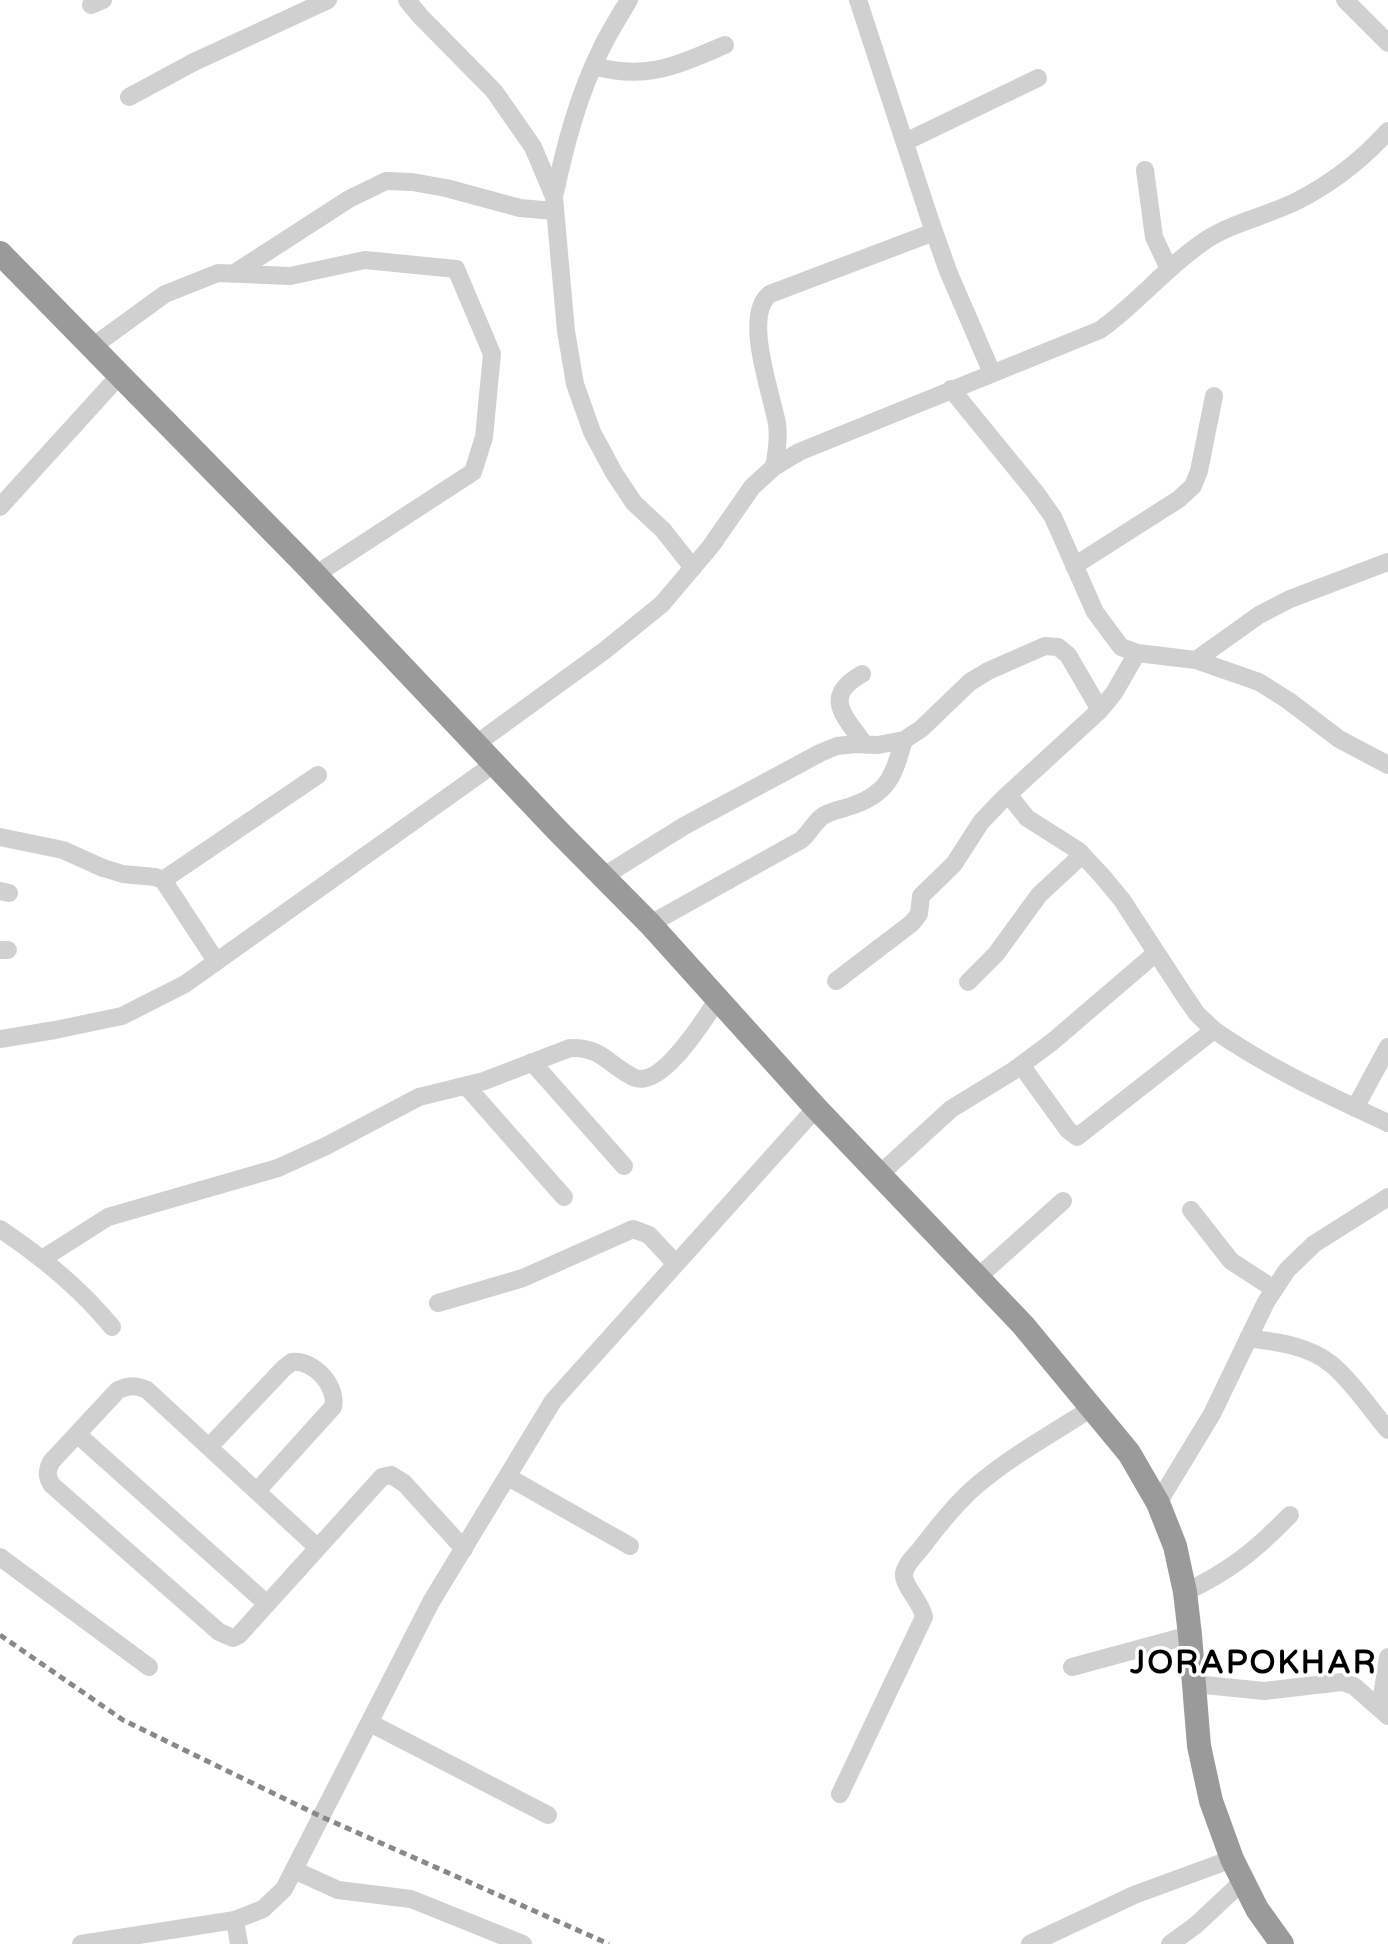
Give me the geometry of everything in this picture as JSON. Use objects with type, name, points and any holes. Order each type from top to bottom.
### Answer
[{"type":"highway","points":[[0,253],[315,575],[650,924],[816,1108],[1023,1325],[1129,1453],[1158,1503],[1175,1546],[1185,1592],[1199,1746],[1211,1801],[1256,1909],[1282,1944]]},
{"type":"street","points":[[129,97],[194,62],[328,0]]},
{"type":"street","points":[[407,0],[494,91],[533,147],[554,204],[566,331],[575,384],[592,432],[634,503],[663,530],[693,568]]},
{"type":"street","points":[[554,204],[567,138],[602,46],[629,0]]},
{"type":"street","points":[[858,0],[934,232],[992,373]]},
{"type":"street","points":[[1345,0],[1388,43]]},
{"type":"street","points":[[594,66],[612,71],[648,73],[671,68],[724,45]]},
{"type":"street","points":[[905,142],[1038,78]]},
{"type":"street","points":[[476,744],[604,651],[662,604],[711,546],[752,487],[774,467],[799,452],[1100,330],[1123,314],[1169,269],[1209,238],[1295,202],[1335,180],[1368,154],[1388,131]]},
{"type":"street","points":[[1145,170],[1154,237],[1169,269]]},
{"type":"street","points":[[233,274],[349,199],[386,181],[446,188],[520,208],[554,204]]},
{"type":"street","points":[[774,467],[777,423],[760,349],[758,313],[764,299],[770,294],[934,232]]},
{"type":"street","points":[[92,347],[165,294],[218,273],[290,276],[365,260],[456,269],[492,354],[484,437],[473,472],[315,575]]},
{"type":"street","points":[[0,507],[119,376]]},
{"type":"street","points":[[951,389],[1053,517],[1095,612],[1112,639],[1121,647],[1137,653],[1196,660],[1259,682],[1339,739],[1388,765]]},
{"type":"street","points":[[1074,566],[1179,499],[1193,486],[1199,471],[1214,396]]},
{"type":"street","points":[[1196,660],[1259,615],[1290,598],[1388,562]]},
{"type":"street","points":[[604,876],[684,826],[820,753],[837,746],[891,744],[904,740],[922,729],[970,682],[1045,646],[1058,648],[1068,655],[1100,710]]},
{"type":"street","points":[[836,981],[912,923],[919,914],[921,896],[954,864],[981,822],[1100,710],[1114,693],[1137,653]]},
{"type":"street","points":[[862,674],[846,683],[839,699],[844,715],[865,744]]},
{"type":"street","points":[[650,924],[801,840],[810,833],[820,818],[828,813],[875,796],[887,785],[904,740]]},
{"type":"street","points":[[0,1039],[122,1016],[185,984],[494,764]]},
{"type":"street","points":[[163,880],[318,775]]},
{"type":"street","points":[[1008,794],[1027,818],[1082,855],[1122,900],[1198,1014],[1214,1030],[1273,1068],[1388,1124]]},
{"type":"street","points":[[0,837],[63,849],[103,868],[163,880],[216,961]]},
{"type":"street","points":[[968,982],[996,954],[1039,895],[1082,855]]},
{"type":"street","points":[[880,1174],[951,1109],[1021,1065],[1093,1009],[1156,953]]},
{"type":"street","points":[[42,1259],[108,1217],[278,1168],[419,1097],[467,1087],[570,1048],[599,1052],[634,1077],[649,1078],[663,1069],[688,1043],[718,999]]},
{"type":"street","points":[[1021,1065],[1068,1130],[1077,1137],[1214,1030]]},
{"type":"street","points":[[1354,1108],[1388,1047]]},
{"type":"street","points":[[532,1062],[624,1166]]},
{"type":"street","points":[[467,1087],[564,1197]]},
{"type":"street","points":[[81,1944],[235,1920],[263,1909],[284,1889],[431,1602],[553,1401],[816,1108]]},
{"type":"street","points":[[1158,1503],[1212,1414],[1248,1338],[1287,1270],[1314,1244],[1388,1198]]},
{"type":"street","points":[[978,1277],[1063,1201]]},
{"type":"street","points":[[1192,1210],[1231,1261],[1274,1289]]},
{"type":"street","points":[[0,1228],[42,1259],[93,1303],[113,1327]]},
{"type":"street","points":[[438,1303],[523,1278],[633,1229],[649,1235],[676,1264]]},
{"type":"street","points":[[1248,1338],[1287,1344],[1312,1353],[1331,1364],[1388,1430]]},
{"type":"street","points":[[209,1447],[292,1362],[307,1363],[329,1383],[335,1399],[333,1407],[257,1491]]},
{"type":"street","points":[[318,1548],[147,1390],[137,1385],[118,1390],[51,1462],[47,1471],[52,1485],[226,1636],[233,1638],[239,1635],[318,1548],[382,1477],[391,1475],[404,1483],[464,1549]]},
{"type":"street","points":[[840,1794],[924,1617],[923,1609],[904,1575],[909,1564],[937,1528],[975,1487],[1017,1456],[1092,1408]]},
{"type":"street","points":[[77,1434],[267,1604]]},
{"type":"street","points":[[508,1477],[629,1546]]},
{"type":"street","points":[[1185,1592],[1216,1578],[1240,1562],[1290,1515]]},
{"type":"street","points":[[0,1558],[149,1667]]},
{"type":"street","points":[[1072,1667],[1190,1635]]},
{"type":"street","points":[[1384,1712],[1388,1657]]},
{"type":"street","points":[[1195,1684],[1264,1691],[1342,1682],[1354,1686],[1384,1712]]},
{"type":"street","points":[[370,1723],[548,1815]]},
{"type":"street","points":[[294,1870],[338,1890],[411,1899],[523,1944]]},
{"type":"street","points":[[1030,1944],[1134,1895],[1238,1870]]},
{"type":"street","points":[[1170,1944],[1196,1924],[1238,1870]]},
{"type":"street","points":[[235,1920],[239,1944]]},
{"type":"railway","points":[[0,1635],[123,1720],[322,1817],[609,1944]]},
{"type":"district","name":"JORAPOKHAR","points":[[1254,1665]]}]
